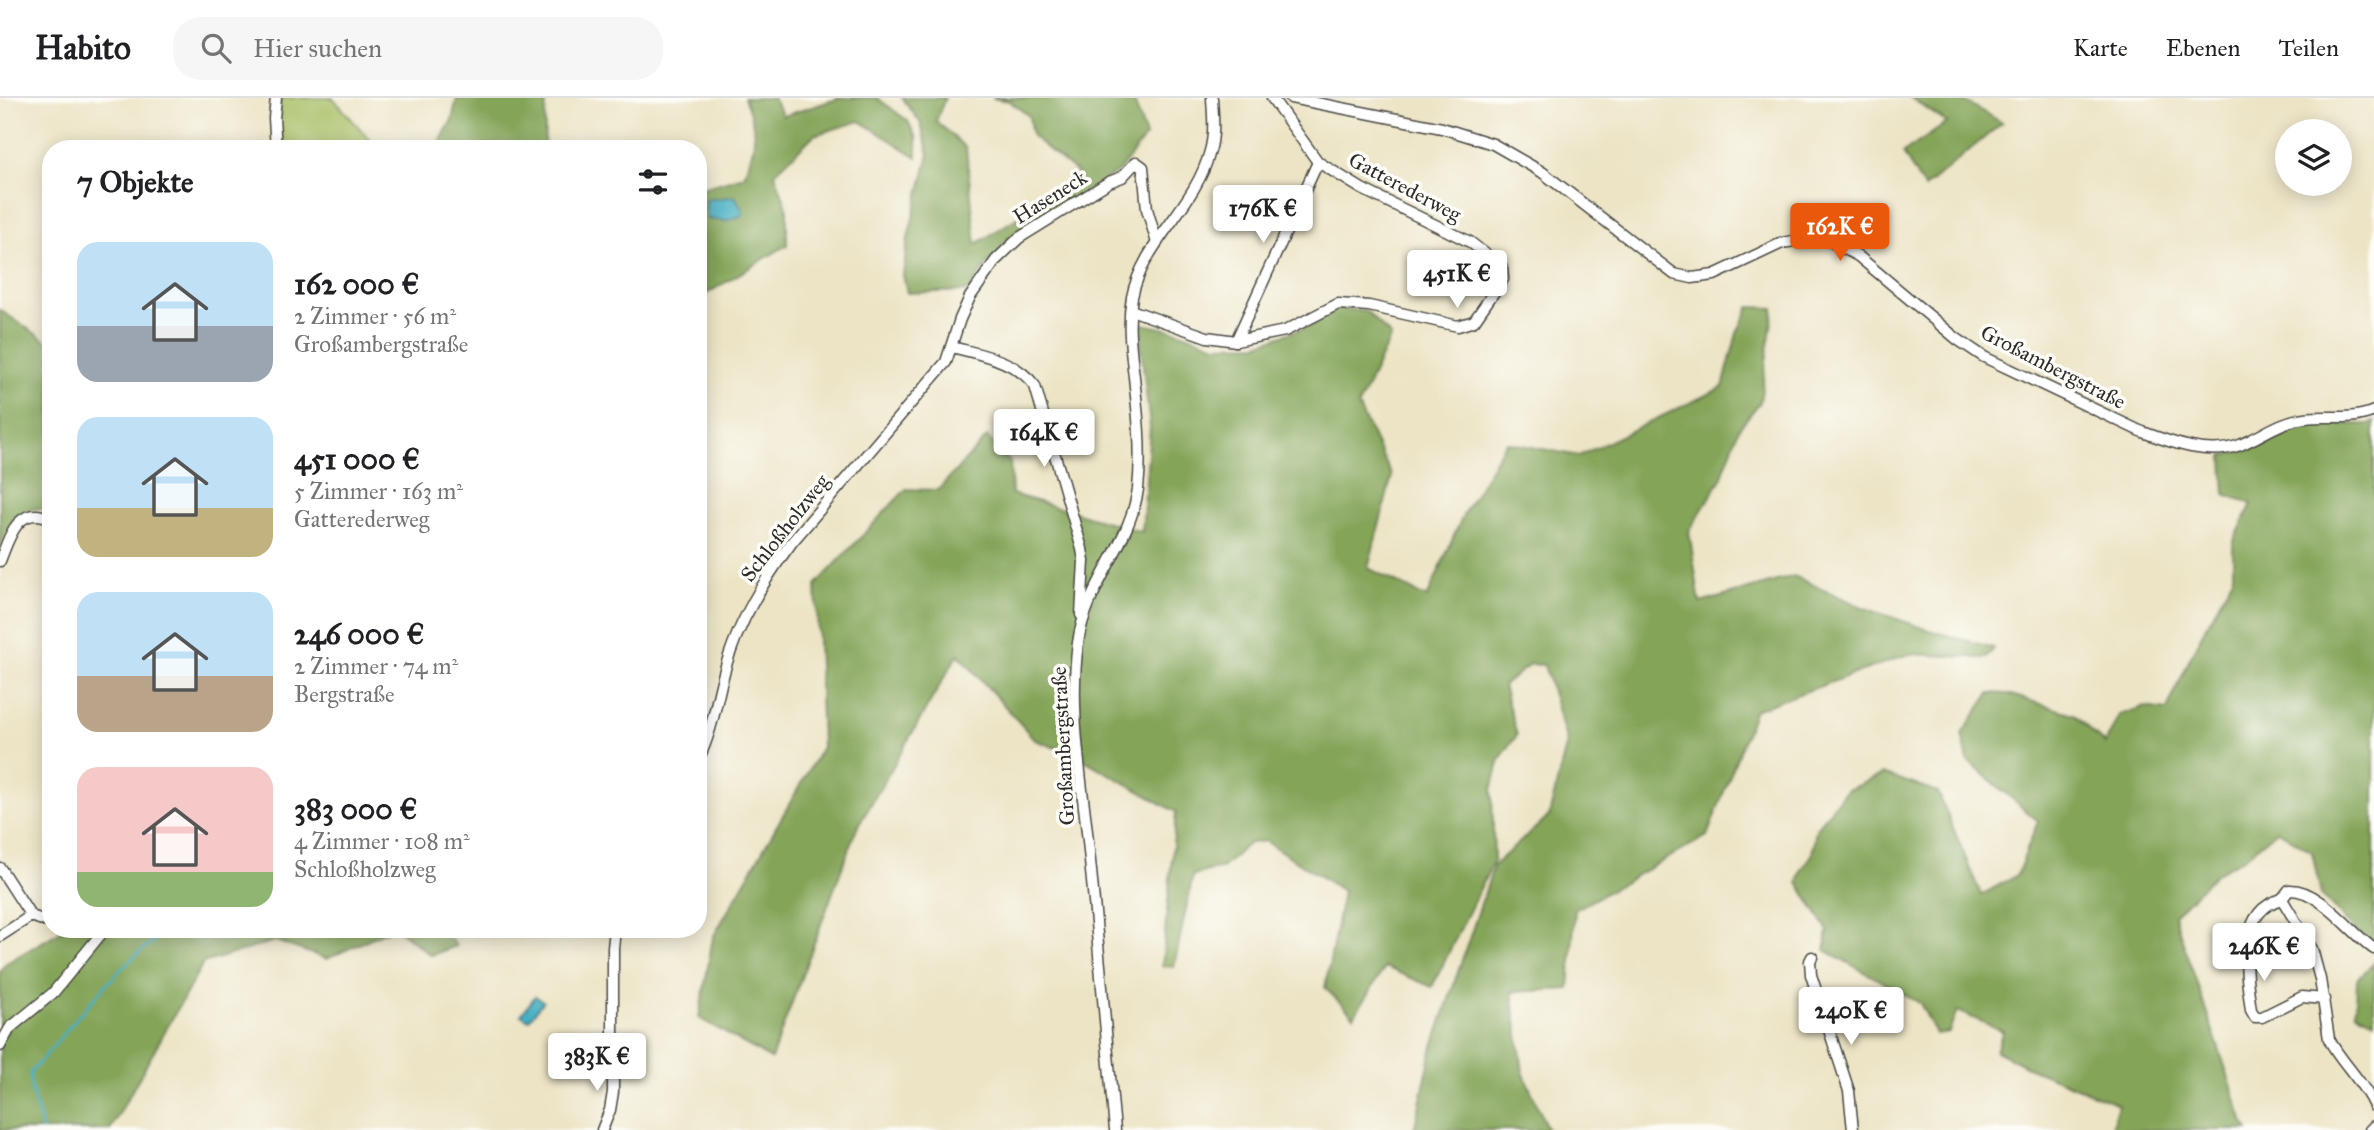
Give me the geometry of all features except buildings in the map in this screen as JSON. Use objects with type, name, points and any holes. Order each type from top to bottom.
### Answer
[{"type":"street","points":[[275,140],[276,98]]},
{"type":"street","name":"Großambergstraße","points":[[1115,1130],[1075,699],[1075,667],[1081,626],[1093,593],[1125,533],[1137,493],[1139,450],[1129,327],[1136,284],[1157,243],[1184,206],[1205,166],[1211,149],[1213,130],[1212,98]]},
{"type":"street","name":"Gatterederweg","points":[[1131,310],[1207,337],[1236,341],[1285,331],[1338,304],[1369,306],[1458,326],[1474,321],[1503,279],[1502,267],[1470,242],[1362,189],[1318,162],[1272,98]]},
{"type":"street","name":"Großambergstraße","points":[[1291,98],[1442,128],[1493,144],[1542,172],[1675,274],[1684,277],[1714,275],[1782,243],[1813,238],[1838,244],[1866,262],[1957,339],[1984,357],[2163,440],[2220,449],[2238,446],[2278,425],[2303,418],[2356,418],[2374,411]]},
{"type":"street","name":"Haseneck","points":[[952,347],[970,297],[996,260],[1019,238],[1109,182],[1122,177],[1136,162],[1143,167],[1147,209],[1157,243]]},
{"type":"street","points":[[1236,341],[1318,162]]},
{"type":"street","points":[[952,347],[1010,365],[1027,375],[1035,386],[1082,549],[1084,561],[1081,626]]},
{"type":"street","name":"Schloßholzweg","points":[[707,741],[729,656],[751,603],[765,580],[792,542],[946,362],[952,347]]},
{"type":"street","points":[[0,561],[17,523],[35,515],[42,517]]},
{"type":"street","points":[[0,868],[31,916],[42,920]]},
{"type":"street","points":[[2324,999],[2302,997],[2262,1017],[2255,1017],[2246,961],[2250,934],[2257,914],[2274,901],[2282,899],[2290,890],[2295,890],[2317,900],[2374,948]]},
{"type":"street","points":[[2282,899],[2312,949],[2324,999],[2329,1039],[2365,1087],[2374,1106]]},
{"type":"street","points":[[0,936],[31,916]]},
{"type":"street","points":[[0,1046],[10,1028],[53,993],[98,938]]},
{"type":"street","points":[[602,1130],[613,1091],[614,938]]},
{"type":"street","points":[[1812,957],[1811,975],[1849,1091],[1853,1130]]},
{"type":"street","points":[[2370,1130],[2374,1126]]},
{"type":"green space","points":[[280,98],[333,98],[370,140],[279,140]]},
{"type":"green space","points":[[457,98],[546,98],[544,140],[441,140],[452,120]]},
{"type":"green space","points":[[744,98],[773,98],[783,116],[840,98],[877,98],[908,121],[917,139],[917,157],[860,121],[814,135],[775,173],[787,208],[787,245],[707,294],[707,186],[744,176],[753,146],[752,119]]},
{"type":"green space","points":[[902,98],[945,98],[936,121],[966,148],[976,244],[1048,202],[1078,174],[1032,136],[1029,116],[1009,101],[992,98],[1133,98],[1146,136],[1119,171],[1008,238],[970,291],[907,293],[903,275],[908,238],[929,154],[920,122]]},
{"type":"green space","points":[[1911,98],[1959,98],[2002,123],[1924,188],[1903,153],[1947,123]]},
{"type":"green space","points":[[1749,307],[1774,308],[1760,402],[1739,428],[1721,479],[1689,531],[1700,603],[1794,576],[1862,607],[1994,648],[1987,658],[1909,654],[1755,710],[1707,836],[1575,910],[1569,989],[1512,992],[1523,1072],[1548,1130],[1414,1130],[1433,1046],[1494,865],[1549,816],[1567,742],[1544,665],[1530,664],[1503,686],[1517,735],[1500,759],[1492,790],[1494,860],[1432,987],[1385,967],[1354,1016],[1325,988],[1343,891],[1265,841],[1249,843],[1223,867],[1193,875],[1174,967],[1162,966],[1176,812],[1079,757],[1035,740],[958,654],[856,830],[771,1059],[699,1018],[713,937],[822,747],[816,585],[906,489],[938,490],[987,437],[1010,462],[1012,494],[1142,532],[1150,427],[1138,323],[1177,331],[1216,345],[1257,344],[1309,326],[1340,308],[1367,312],[1391,336],[1358,406],[1392,476],[1368,568],[1427,598],[1464,513],[1506,442],[1579,456],[1723,387],[1737,333]]},
{"type":"green space","points":[[0,310],[42,338],[42,509],[31,509],[18,515],[8,528],[0,546]]},
{"type":"green space","points":[[2374,420],[2374,950],[2321,895],[2312,852],[2277,830],[2248,855],[2214,875],[2174,915],[2244,1123],[2249,1130],[2111,1130],[2118,1104],[2027,1067],[1996,1051],[2003,1031],[1957,1011],[1949,1032],[1936,1034],[1920,1003],[1825,950],[1828,931],[1798,883],[1802,869],[1812,855],[1816,829],[1845,791],[1883,774],[1938,792],[1981,895],[2017,875],[2038,821],[1968,761],[1962,734],[1990,693],[2008,694],[2073,714],[2105,744],[2119,715],[2143,707],[2167,710],[2194,649],[2233,577],[2233,543],[2252,504],[2225,494],[2223,456],[2255,447],[2283,431],[2314,424],[2369,424]]},
{"type":"green space","points":[[49,938],[371,938],[327,959],[275,941],[203,963],[110,1130],[0,1130],[0,972],[5,964]]},
{"type":"green space","points":[[409,938],[450,938],[456,946],[431,955]]},
{"type":"green space","points":[[2374,963],[2374,1021],[2356,1012],[2357,979]]},
{"type":"water","points":[[735,196],[743,215],[726,221],[708,219],[707,200]]},
{"type":"water","points":[[535,996],[543,1001],[529,1020],[521,1015]]},
{"type":"waterway","points":[[42,1130],[31,1088],[30,1073],[102,989],[145,948],[160,938]]}]
